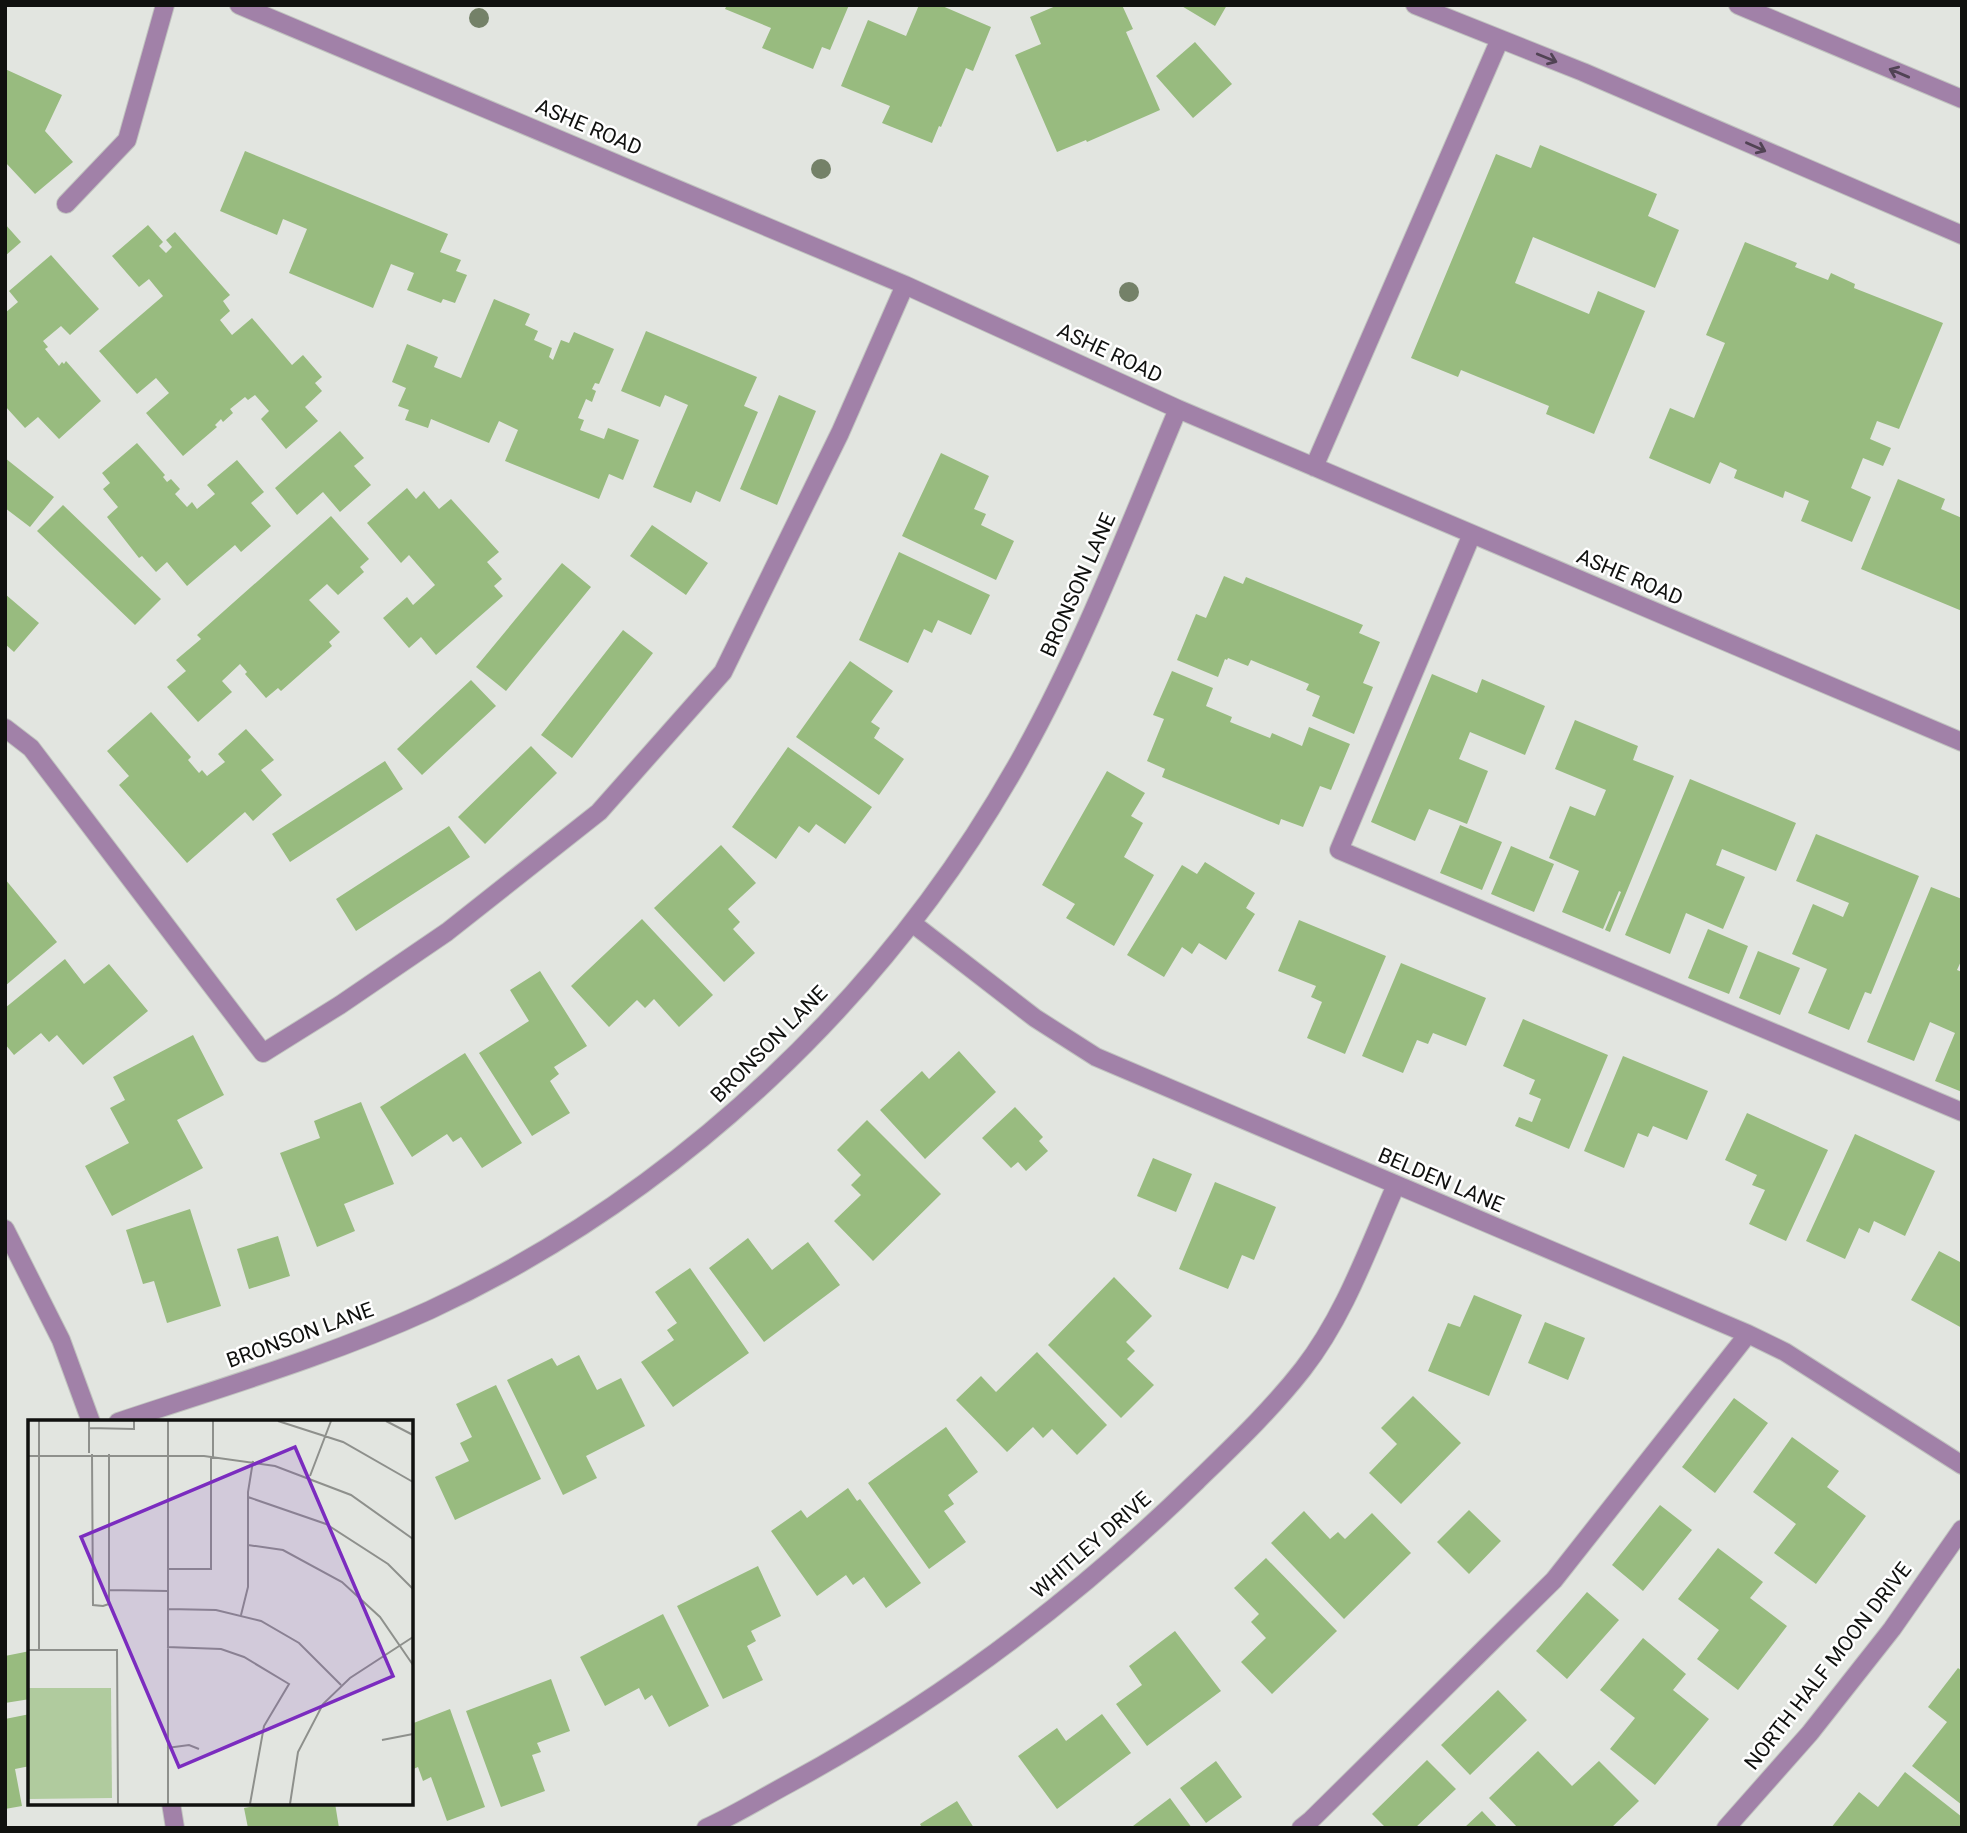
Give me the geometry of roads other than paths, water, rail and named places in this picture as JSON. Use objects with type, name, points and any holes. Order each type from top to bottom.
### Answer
[{"type":"street","points":[[66,204],[127,140],[166,5]]},
{"type":"street","name":"ASHE ROAD","points":[[239,5],[905,285],[1178,409],[1962,742]]},
{"type":"street","points":[[1415,5],[1583,72],[1962,235]]},
{"type":"street","points":[[1738,5],[1962,99]]},
{"type":"street","points":[[1314,467],[1500,39]]},
{"type":"street","points":[[5,728],[31,748],[263,1053],[340,1005],[447,932],[599,812],[723,672],[841,433],[905,285]]},
{"type":"street","name":"BRONSON LANE","points":[[124,1420],[325,1354],[430,1310],[533,1256],[630,1193],[721,1123],[806,1044],[884,959],[912,923],[976,833],[1024,753],[1076,650],[1178,409]]},
{"type":"street","points":[[1472,534],[1339,850],[1962,1112]]},
{"type":"street","name":"BELDEN LANE","points":[[912,923],[1035,1018],[1096,1056],[1748,1334],[1785,1352],[1962,1465]]},
{"type":"street","name":"WHITLEY DRIVE","points":[[706,1828],[837,1758],[949,1686],[1056,1607],[1157,1520],[1252,1427],[1304,1368],[1343,1307],[1396,1185]]},
{"type":"street","points":[[5,1229],[61,1340],[90,1420]]},
{"type":"street","points":[[1301,1828],[1554,1580],[1748,1334]]},
{"type":"street","name":"NORTH HALF MOON DRIVE","points":[[1726,1828],[1810,1733],[1892,1629],[1962,1529]]},
{"type":"street","points":[[171,1805],[175,1828]]}]
